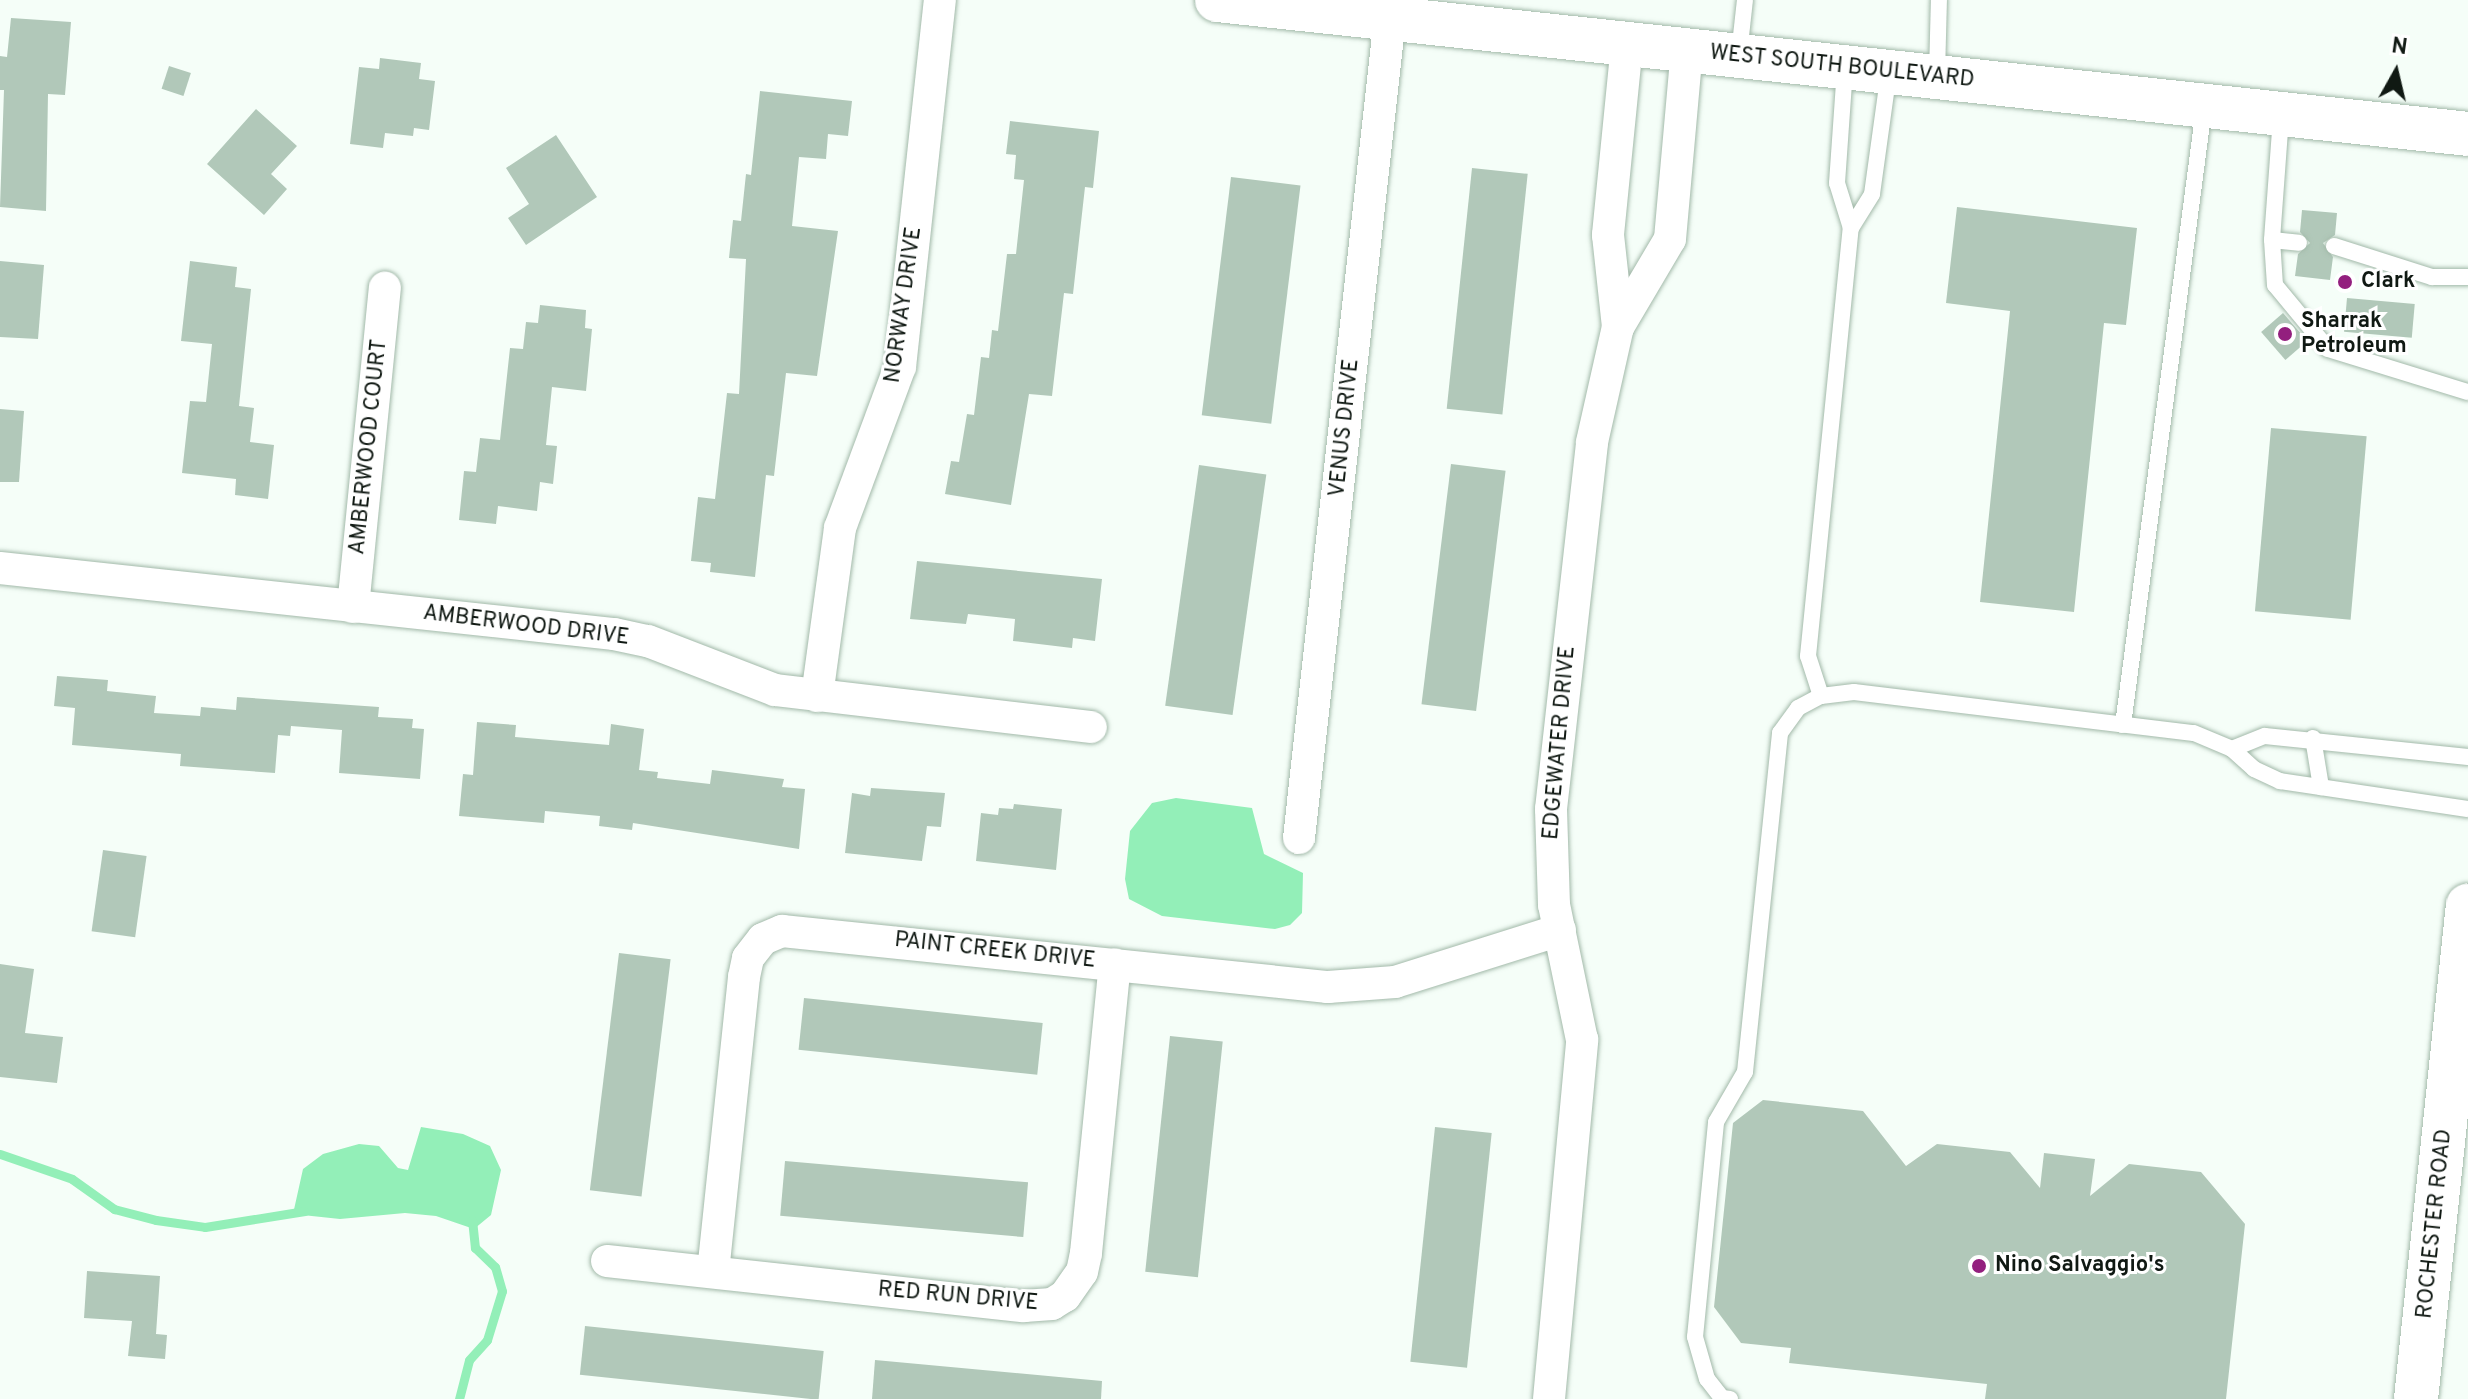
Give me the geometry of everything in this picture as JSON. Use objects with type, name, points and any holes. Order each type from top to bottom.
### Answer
[{"type":"street","name":"NORWAY DRIVE","points":[[817,696],[840,528],[900,367],[940,0]]},
{"type":"street","name":"WEST SOUTH BOULEVARD","points":[[1235,1],[2468,134]]},
{"type":"street","name":"VENUS DRIVE","points":[[1299,838],[1390,18]]},
{"type":"street","name":"EDGEWATER DRIVE","points":[[1618,327],[1608,235],[1627,44]]},
{"type":"street","name":"EDGEWATER DRIVE","points":[[1549,1399],[1582,1072],[1580,1015],[1560,930],[1550,859],[1551,809],[1592,442],[1618,327],[1670,239],[1687,50]]},
{"type":"street","name":"AMBERWOOD COURT","points":[[353,607],[385,288]]},
{"type":"street","name":"AMBERWOOD DRIVE","points":[[0,568],[630,637],[757,685],[817,696],[1091,727]]},
{"type":"street","name":"ROCHESTER ROAD","points":[[2416,1399],[2458,1104],[2468,906]]},
{"type":"street","name":"PAINT CREEK DRIVE","points":[[713,1272],[744,977],[748,958],[763,939],[782,931],[804,930],[1115,964],[1367,986],[1560,930]]},
{"type":"street","name":"RED RUN DRIVE","points":[[607,1261],[1024,1306],[1052,1304],[1065,1296],[1082,1272],[1086,1253],[1115,964]]},
{"type":"lane","points":[[1739,56],[1745,0]]},
{"type":"lane","points":[[1937,77],[1939,0]]},
{"type":"lane","points":[[1821,696],[1808,656],[1851,228],[1837,183],[1845,66]]},
{"type":"lane","points":[[1851,228],[1872,194],[1889,72]]},
{"type":"lane","points":[[2123,725],[2205,107]]},
{"type":"lane","points":[[2281,115],[2272,240],[2275,285],[2328,349],[2468,392]]},
{"type":"lane","points":[[2272,240],[2299,243]]},
{"type":"lane","points":[[2334,246],[2432,277],[2468,277]]},
{"type":"lane","points":[[1730,1399],[1722,1398],[1707,1379],[1695,1337],[1716,1122],[1745,1072],[1780,733],[1798,708],[1821,696],[1854,692],[2194,733],[2232,749],[2254,769],[2280,781],[2468,809]]},
{"type":"lane","points":[[2232,749],[2265,736],[2313,738],[2468,757]]},
{"type":"lane","points":[[2313,738],[2321,787]]},
{"type":"shaded area","points":[[1176,798],[1252,808],[1264,854],[1303,873],[1302,913],[1290,925],[1275,929],[1162,916],[1129,899],[1125,879],[1130,831],[1152,803]]},
{"type":"shaded area","points":[[421,1127],[463,1134],[490,1146],[501,1170],[491,1215],[474,1229],[436,1216],[405,1213],[340,1219],[293,1214],[303,1169],[323,1154],[359,1144],[379,1146],[398,1168],[408,1170]]},
{"type":"building","points":[[11,18],[71,22],[65,95],[48,94],[46,211],[0,207],[4,90],[0,90],[0,56],[7,57]]},
{"type":"building","points":[[380,58],[421,63],[419,79],[435,81],[429,130],[414,128],[413,136],[385,133],[383,148],[350,144],[359,67],[379,69]]},
{"type":"building","points":[[169,66],[191,73],[183,96],[162,89]]},
{"type":"building","points":[[760,91],[852,101],[848,136],[828,134],[826,159],[799,157],[792,226],[838,231],[817,376],[786,373],[774,476],[766,475],[755,577],[710,572],[711,563],[691,561],[698,497],[715,499],[727,393],[739,394],[746,259],[729,258],[733,220],[741,221],[746,174],[751,175]]},
{"type":"building","points":[[256,109],[297,146],[271,174],[287,189],[264,215],[207,164]]},
{"type":"building","points":[[1010,121],[1099,131],[1093,188],[1085,187],[1073,294],[1064,293],[1052,396],[1029,394],[1011,505],[945,494],[951,461],[959,462],[967,414],[974,415],[981,357],[989,358],[992,330],[998,331],[1007,254],[1016,254],[1024,180],[1014,179],[1016,155],[1006,154]]},
{"type":"building","points":[[556,135],[597,197],[526,245],[508,218],[529,204],[506,168]]},
{"type":"building","points":[[1472,168],[1528,174],[1502,415],[1447,409]]},
{"type":"building","points":[[1231,177],[1300,186],[1271,424],[1202,415]]},
{"type":"building","points":[[1957,207],[2137,228],[2126,325],[2104,323],[2074,612],[1980,602],[2010,311],[1946,303]]},
{"type":"building","points":[[2302,210],[2337,213],[2335,235],[2323,243],[2333,257],[2330,280],[2295,276],[2298,254],[2310,243],[2300,232]]},
{"type":"building","points":[[0,261],[44,265],[38,339],[0,337]]},
{"type":"building","points":[[190,261],[237,267],[235,287],[251,289],[239,406],[254,408],[250,442],[274,445],[268,499],[235,495],[236,479],[182,473],[190,401],[206,402],[212,344],[181,341]]},
{"type":"building","points":[[2347,298],[2415,304],[2412,338],[2344,332]]},
{"type":"building","points":[[540,305],[586,310],[585,328],[592,329],[586,391],[552,387],[546,445],[557,446],[553,484],[540,482],[537,511],[498,506],[496,524],[459,520],[464,471],[476,472],[480,438],[500,440],[510,348],[523,349],[526,322],[538,323]]},
{"type":"building","points":[[2283,313],[2307,341],[2285,360],[2261,332]]},
{"type":"building","points":[[0,409],[24,411],[19,482],[0,482]]},
{"type":"building","points":[[2271,428],[2367,436],[2351,620],[2255,611]]},
{"type":"building","points":[[1451,464],[1506,471],[1476,711],[1422,704]]},
{"type":"building","points":[[1199,465],[1266,474],[1233,715],[1165,706]]},
{"type":"building","points":[[917,561],[1102,579],[1095,641],[1073,638],[1072,648],[1013,641],[1015,619],[968,614],[966,624],[910,619]]},
{"type":"building","points":[[57,676],[108,680],[107,691],[156,696],[154,713],[200,716],[201,707],[236,710],[237,697],[379,707],[378,717],[413,719],[412,728],[424,729],[420,779],[339,773],[342,730],[291,726],[290,736],[278,735],[275,773],[180,766],[181,754],[72,745],[75,708],[54,706]]},
{"type":"building","points":[[477,722],[516,725],[515,737],[609,745],[611,724],[644,729],[639,770],[658,772],[657,778],[710,784],[712,770],[784,779],[782,787],[805,789],[799,849],[633,823],[632,830],[599,826],[600,816],[545,811],[544,823],[459,816],[463,774],[473,775]]},
{"type":"building","points":[[871,788],[945,793],[941,827],[927,826],[922,861],[845,853],[852,793],[870,796]]},
{"type":"building","points":[[1014,804],[1062,809],[1056,870],[976,861],[981,813],[998,815],[999,808],[1013,809]]},
{"type":"building","points":[[103,850],[147,856],[135,937],[92,931]]},
{"type":"building","points":[[619,953],[671,959],[641,1197],[590,1190]]},
{"type":"building","points":[[0,964],[34,969],[25,1033],[63,1037],[57,1083],[0,1077]]},
{"type":"building","points":[[804,998],[1043,1023],[1037,1075],[799,1050]]},
{"type":"building","points":[[1170,1036],[1223,1042],[1198,1277],[1145,1272]]},
{"type":"building","name":"Nino Salvaggio's","points":[[1763,1100],[1863,1111],[1906,1166],[1937,1144],[2010,1152],[2040,1188],[2044,1153],[2095,1159],[2090,1196],[2129,1164],[2201,1172],[2245,1224],[2226,1399],[1985,1399],[1987,1384],[1789,1363],[1791,1348],[1741,1343],[1714,1307],[1733,1123]]},
{"type":"building","points":[[1435,1127],[1492,1133],[1467,1368],[1410,1362]]},
{"type":"building","points":[[785,1161],[1028,1182],[1023,1237],[780,1216]]},
{"type":"building","points":[[87,1271],[160,1276],[156,1334],[167,1335],[165,1359],[128,1356],[132,1321],[84,1318]]},
{"type":"building","points":[[585,1326],[824,1351],[819,1399],[580,1375]]},
{"type":"building","points":[[875,1360],[1102,1381],[1101,1399],[872,1399]]},
{"type":"waterway","points":[[0,1154],[72,1179],[114,1209],[156,1220],[205,1227],[305,1211]]},
{"type":"waterway","points":[[459,1399],[469,1360],[487,1340],[502,1291],[495,1267],[475,1248],[472,1220]]},
{"type":"place","name":"Clark","points":[[2345,282]]},
{"type":"place","name":"Sharrak Petroleum","points":[[2285,334]]},
{"type":"place","name":"Nino Salvaggio's","points":[[1979,1266]]}]
